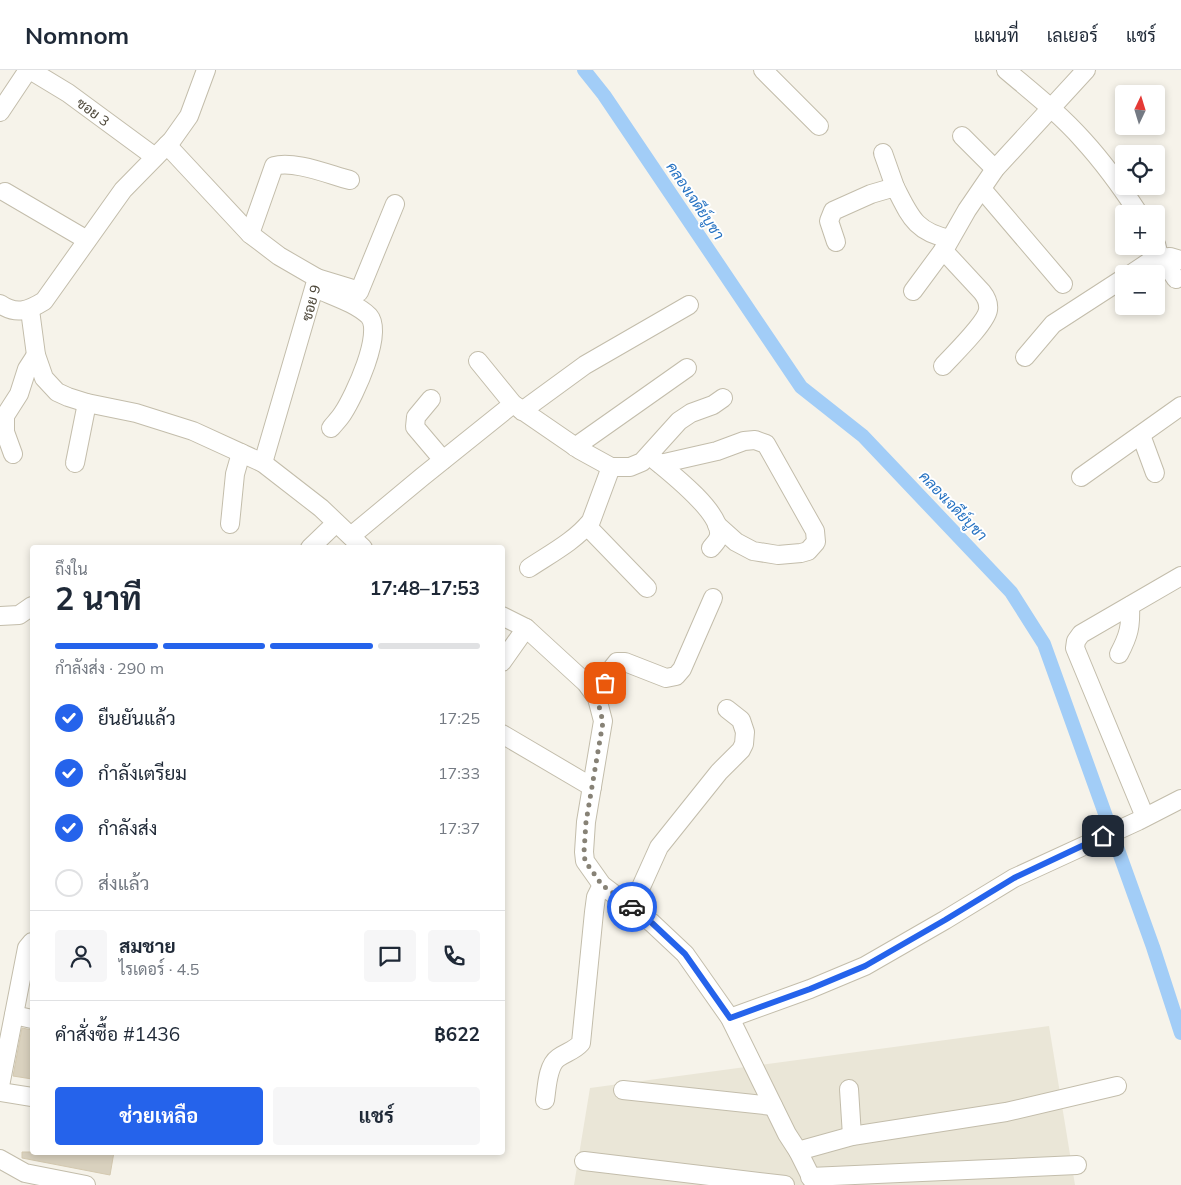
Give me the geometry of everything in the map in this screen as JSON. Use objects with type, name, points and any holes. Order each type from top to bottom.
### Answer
[{"type":"street","points":[[0,304],[10,310],[30,310],[44,301],[123,190],[161,151],[189,116],[206,70]]},
{"type":"street","points":[[763,70],[819,126]]},
{"type":"street","points":[[1006,70],[1082,139],[1116,180],[1133,205]]},
{"type":"street","points":[[913,291],[946,245],[995,169],[1086,70]]},
{"type":"street","points":[[0,112],[33,71]]},
{"type":"street","name":"ซอย 3","points":[[33,71],[161,151]]},
{"type":"street","points":[[962,136],[995,169]]},
{"type":"street","name":"ซอย 9","points":[[161,151],[250,234],[316,283],[263,463]]},
{"type":"street","points":[[883,153],[895,187],[906,210],[922,229],[946,245],[987,300],[988,311],[982,322],[943,366]]},
{"type":"street","points":[[250,234],[274,166],[280,164],[296,166],[350,180]]},
{"type":"street","points":[[836,242],[829,221],[833,211],[871,194],[895,187]]},
{"type":"street","points":[[982,189],[1063,284]]},
{"type":"street","points":[[5,192],[87,240]]},
{"type":"street","points":[[316,283],[350,288],[359,292],[395,204]]},
{"type":"street","points":[[1165,254],[1181,260]]},
{"type":"street","points":[[1144,265],[1156,255]]},
{"type":"street","points":[[1161,255],[1176,279]]},
{"type":"street","points":[[316,283],[359,308],[370,318],[373,327],[370,354],[362,376],[343,414],[331,428]]},
{"type":"street","points":[[1025,357],[1053,324],[1115,284]]},
{"type":"street","points":[[30,310],[36,355],[44,378],[57,392],[68,398],[136,413],[193,431],[263,463],[321,508],[357,542],[443,460],[517,407],[689,305]]},
{"type":"street","points":[[13,454],[5,432],[5,416],[19,394],[26,369],[36,355]]},
{"type":"street","points":[[478,361],[517,407],[575,447],[611,467],[630,466],[642,462],[654,460],[717,451],[744,441],[755,440],[766,444],[815,531],[816,542],[808,551],[801,553],[778,555],[753,551],[736,542],[717,524],[692,491],[654,460]]},
{"type":"street","points":[[575,447],[687,368]]},
{"type":"street","points":[[654,460],[679,421],[691,413],[712,405],[723,398]]},
{"type":"street","points":[[431,399],[416,417],[415,427],[443,460]]},
{"type":"street","points":[[75,463],[87,403]]},
{"type":"street","points":[[1081,477],[1181,406]]},
{"type":"street","points":[[1141,435],[1155,473]]},
{"type":"street","points":[[230,524],[235,474],[240,453]]},
{"type":"street","points":[[529,568],[577,536],[587,526],[591,521],[611,467]]},
{"type":"street","points":[[313,545],[336,523]]},
{"type":"street","points":[[710,548],[719,539],[717,524]]},
{"type":"street","points":[[587,526],[646,588]]},
{"type":"street","points":[[1142,819],[1075,648],[1076,641],[1081,634],[1181,576]]},
{"type":"street","points":[[597,698],[618,662],[625,662],[666,678],[676,676],[682,669],[713,598]]},
{"type":"street","points":[[1119,654],[1128,638],[1130,606]]},
{"type":"street","points":[[0,616],[19,615],[30,607]]},
{"type":"street","points":[[505,618],[526,628],[586,683],[597,698],[603,722],[586,822],[585,861],[602,885],[652,923],[685,954],[730,1018],[812,1181],[1077,1165]]},
{"type":"street","points":[[505,658],[526,628]]},
{"type":"street","points":[[632,907],[659,847],[719,772],[741,750],[744,744],[745,732],[741,720],[727,709]]},
{"type":"street","points":[[505,736],[592,787]]},
{"type":"street","points":[[730,1018],[810,989],[865,966],[1014,878],[1181,799]]},
{"type":"street","points":[[545,1100],[553,1063],[557,1058],[576,1049],[583,1037],[594,912],[596,897],[602,885]]},
{"type":"street","points":[[0,1086],[27,948],[30,944]]},
{"type":"street","points":[[14,1015],[30,1019]]},
{"type":"street","points":[[798,1151],[852,1136],[1006,1112],[1118,1086]]},
{"type":"street","points":[[849,1089],[852,1136]]},
{"type":"street","points":[[623,1090],[773,1106]]},
{"type":"street","points":[[0,1092],[30,1098]]},
{"type":"street","points":[[0,1159],[26,1173],[86,1185]]},
{"type":"street","points":[[584,1162],[785,1185]]},
{"type":"shaded area","points":[[1049,1026],[1075,1185],[574,1185],[590,1088]]},
{"type":"building","points":[[22,1028],[30,1030],[30,1079],[13,1076]]},
{"type":"building","points":[[22,1152],[30,1152],[30,1155],[113,1155],[110,1175],[22,1158]]},
{"type":"waterway","name":"คลองเจดีย์บูชา","points":[[584,70],[604,95],[801,387],[863,436],[1011,592],[1044,644],[1153,947],[1181,1033]]},
{"type":"way so far","points":[[605,683],[597,698],[603,722],[586,822],[585,861],[602,885],[632,907]]},
{"type":"route","points":[[632,907],[685,954],[730,1018],[810,989],[865,966],[1014,878],[1103,836]]}]
